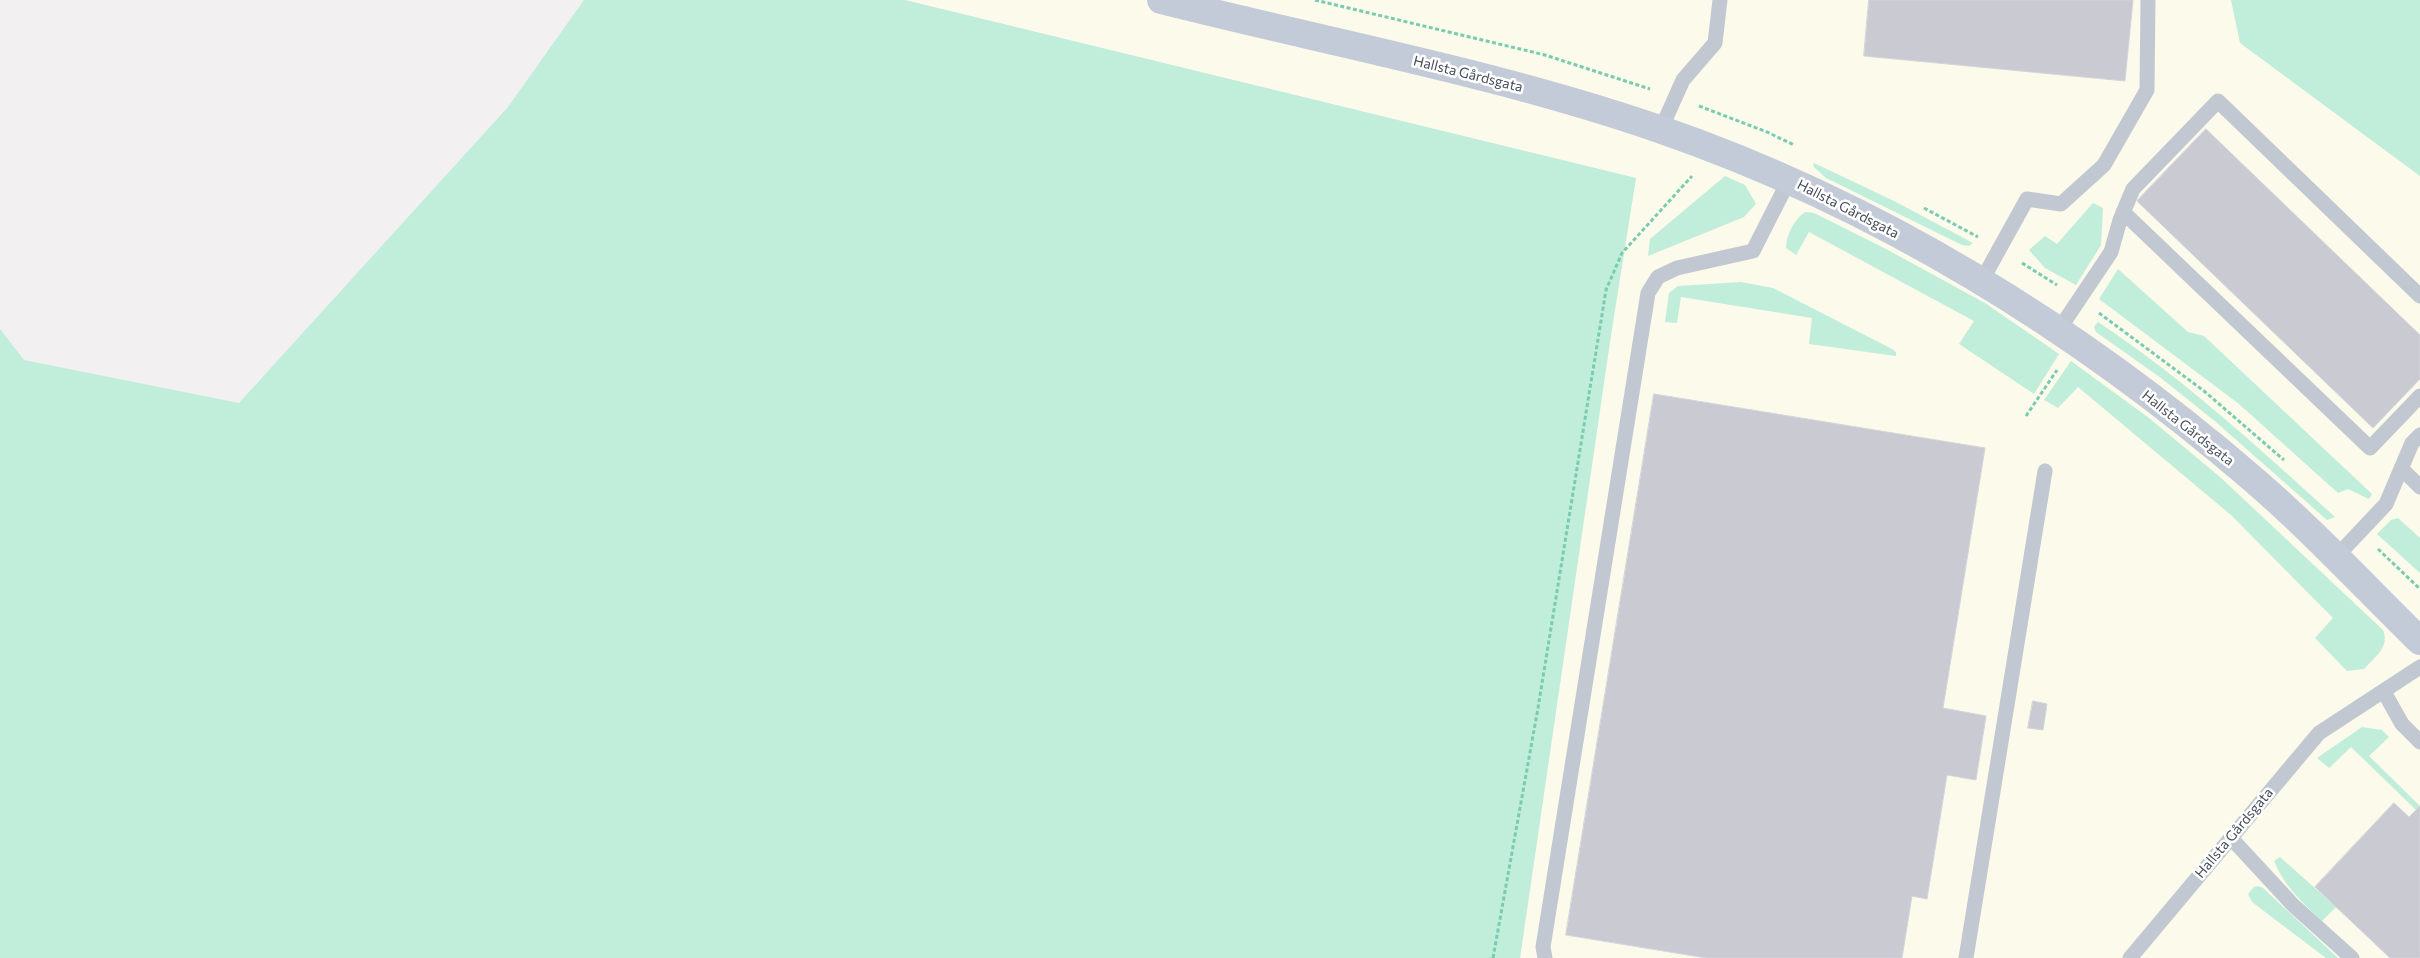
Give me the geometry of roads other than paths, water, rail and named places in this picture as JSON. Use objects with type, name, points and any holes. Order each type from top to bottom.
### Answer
[{"type":"street","name":"Hallsta Gårdsgata","points":[[1161,0],[1561,98],[1715,150],[1851,208],[1951,262],[2058,331],[2154,399],[2240,469],[2336,557],[2420,641]]},
{"type":"lane","points":[[1660,130],[1683,80],[1715,44],[1720,0]]},
{"type":"lane","points":[[1981,282],[2027,198],[2061,204],[2104,165],[2147,90],[2148,0]]},
{"type":"lane","points":[[2058,331],[2111,252],[2132,189],[2218,102],[2420,296]]},
{"type":"lane","points":[[1545,958],[1543,947],[1648,293],[1658,276],[1677,268],[1753,251],[1789,180]]},
{"type":"lane","points":[[2123,212],[2370,448],[2420,396]]},
{"type":"lane","points":[[2336,557],[2386,504],[2412,443],[2420,435]]},
{"type":"lane","points":[[2401,468],[2420,487]]},
{"type":"lane","points":[[1966,958],[2045,471]]},
{"type":"lane","name":"Hallsta Gårdsgata","points":[[2130,958],[2319,732],[2384,692],[2420,667]]},
{"type":"lane","points":[[2384,692],[2402,724],[2420,742]]},
{"type":"lane","points":[[2231,838],[2293,905],[2352,958]]}]
